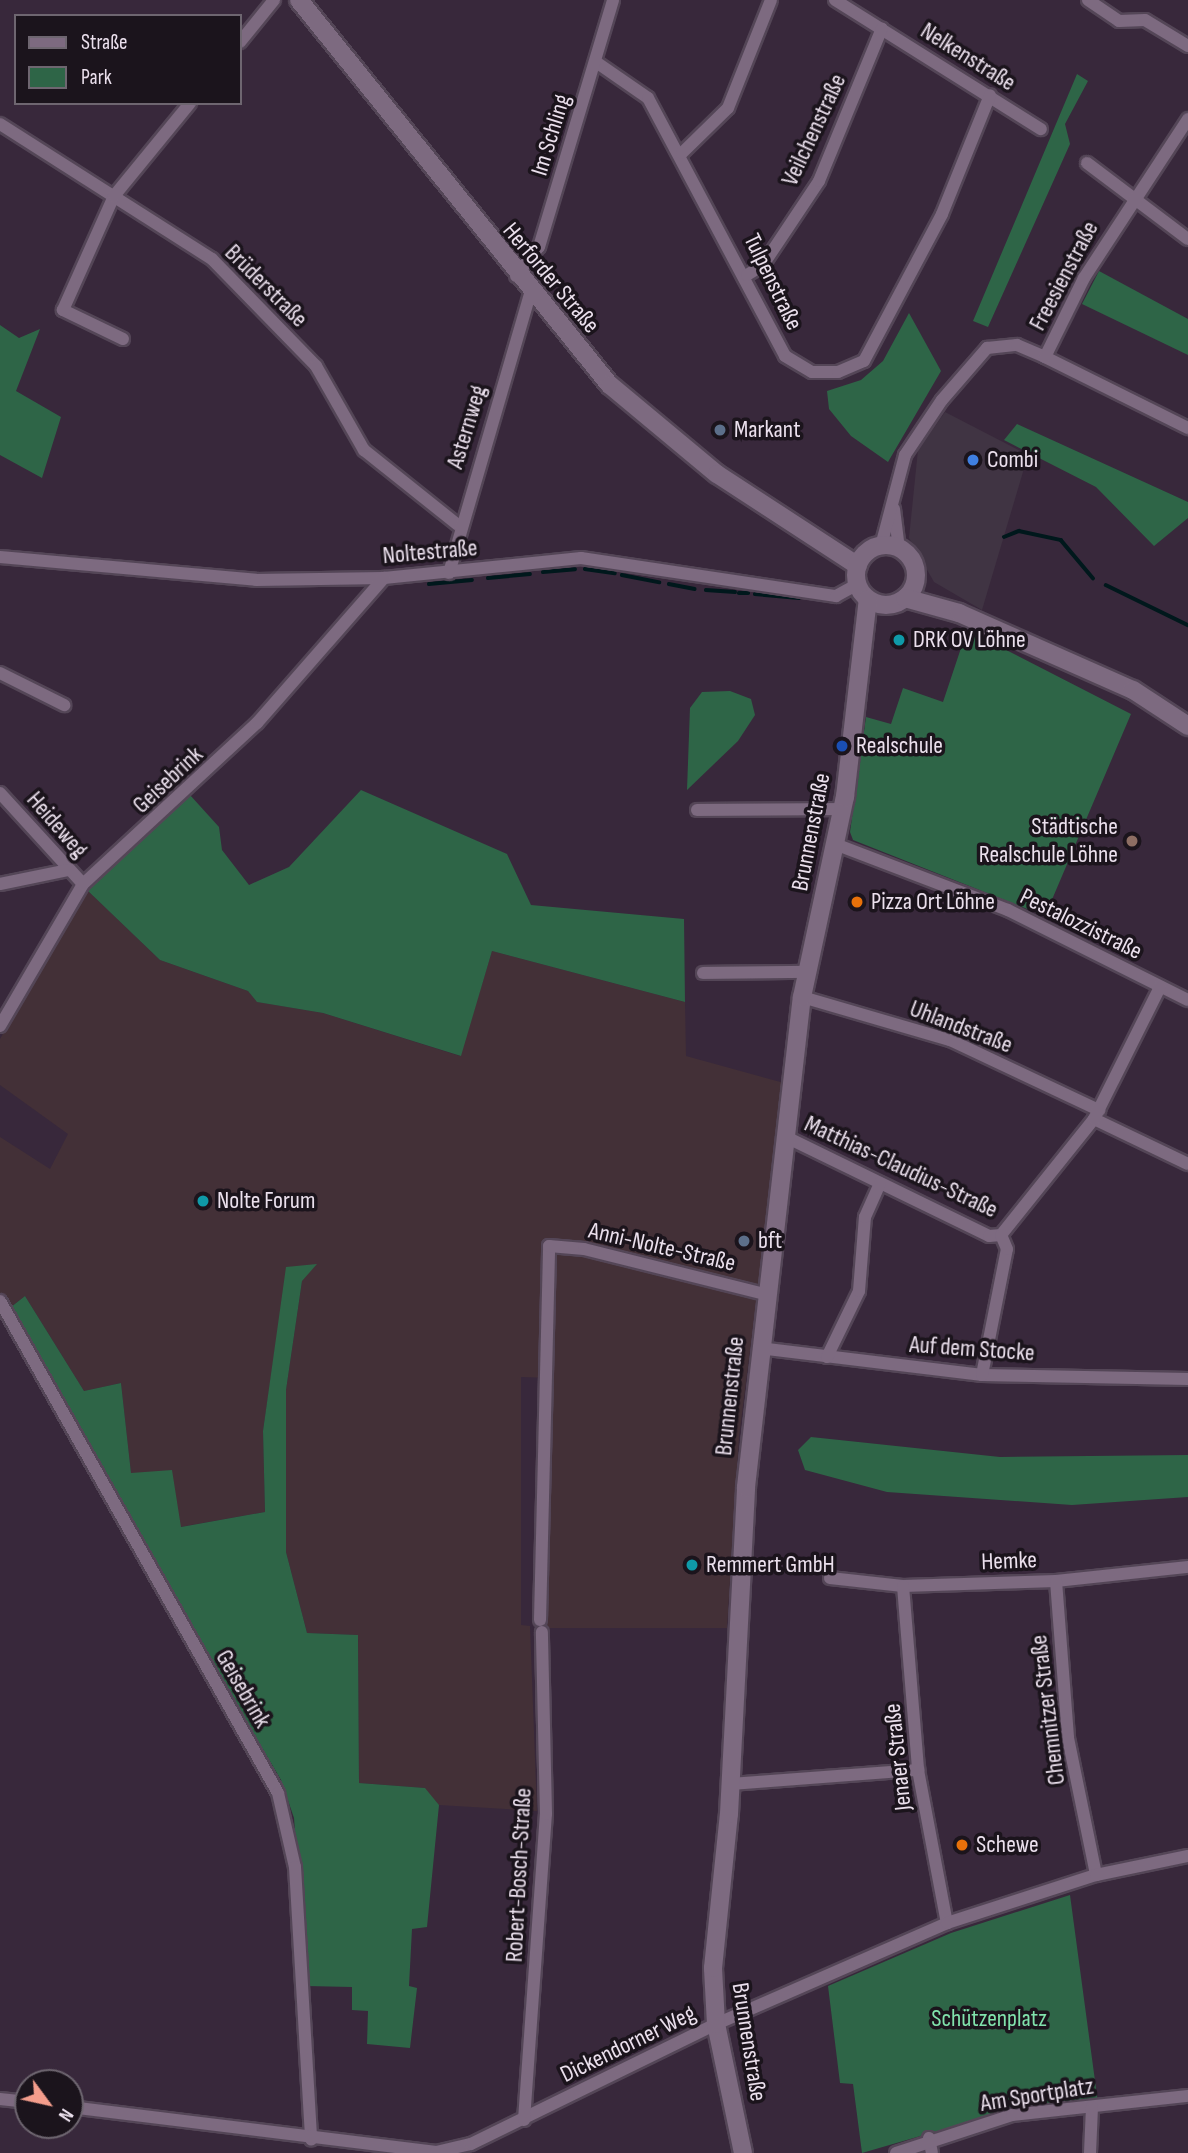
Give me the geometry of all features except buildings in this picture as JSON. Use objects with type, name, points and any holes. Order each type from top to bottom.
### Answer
[{"type":"street","points":[[242,40],[274,0]]},
{"type":"street","name":"Herforder Straße","points":[[299,0],[530,294],[610,386],[659,428],[813,537],[876,553]]},
{"type":"street","name":"Im Schling","points":[[516,276],[539,247],[613,0]]},
{"type":"street","points":[[682,153],[728,107],[771,0]]},
{"type":"street","name":"Nelkenstraße","points":[[835,0],[990,94],[1041,129]]},
{"type":"street","points":[[1088,0],[1119,21],[1145,20],[1188,46]]},
{"type":"street","name":"Veilchenstraße","points":[[747,275],[763,265],[819,181],[883,28]]},
{"type":"street","name":"Tulpenstraße","points":[[596,62],[648,98],[682,153],[747,275],[785,356],[812,372],[838,372],[864,361],[942,214],[990,94]]},
{"type":"street","points":[[123,339],[63,310],[114,196],[188,105]]},
{"type":"street","name":"Freesienstraße","points":[[876,553],[894,501],[905,455],[974,360],[1002,344],[1045,357],[1084,278],[1188,119]]},
{"type":"street","name":"Brüderstraße","points":[[0,124],[114,196],[236,282],[316,366],[364,450],[458,525]]},
{"type":"street","points":[[1087,163],[1188,239]]},
{"type":"street","name":"Asternweg","points":[[449,573],[458,525],[530,294]]},
{"type":"street","points":[[1045,357],[1188,428]]},
{"type":"street","name":"Freesienstraße","points":[[876,553],[894,501]]},
{"type":"street","points":[[951,610],[916,580],[911,558],[876,553],[863,592],[887,605],[905,598],[951,610],[1133,691],[1188,726]]},
{"type":"street","name":"Noltestraße","points":[[0,557],[202,579],[384,578],[581,558],[830,595],[863,592]]},
{"type":"street","name":"Geisebrink","points":[[0,1026],[83,884],[244,737],[384,578]]},
{"type":"street","points":[[905,598],[916,580]]},
{"type":"street","name":"Brunnenstraße","points":[[743,2153],[716,2024],[713,1968],[730,1784],[759,1348],[802,997],[843,809],[865,647],[863,592]]},
{"type":"street","name":"Brunnenstraße","points":[[865,647],[887,605]]},
{"type":"street","points":[[0,673],[64,705]]},
{"type":"street","name":"Heideweg","points":[[0,793],[83,884]]},
{"type":"street","points":[[698,810],[843,809]]},
{"type":"street","name":"Pestalozzistraße","points":[[835,844],[1009,910],[1188,1000]]},
{"type":"street","points":[[0,884],[68,870]]},
{"type":"street","points":[[703,973],[807,972]]},
{"type":"street","name":"Matthias-Claudius-Straße","points":[[784,1136],[989,1236],[1001,1235],[1096,1114],[1160,987]]},
{"type":"street","name":"Uhlandstraße","points":[[802,997],[950,1040],[1188,1164]]},
{"type":"street","points":[[827,1357],[859,1291],[865,1217],[880,1183]]},
{"type":"street","name":"Matthias-Claudius-Straße","points":[[982,1375],[1007,1249],[1001,1235]]},
{"type":"street","name":"Anni-Nolte-Straße","points":[[549,1247],[584,1249],[764,1294]]},
{"type":"street","name":"Robert-Bosch-Straße","points":[[524,2120],[546,1814],[541,1626],[549,1247]]},
{"type":"street","name":"Geisebrink","points":[[0,1301],[282,1803],[295,1867],[311,2140]]},
{"type":"street","name":"Auf dem Stocke","points":[[759,1348],[982,1375],[1186,1374]]},
{"type":"street","name":"Hemke","points":[[830,1578],[903,1586],[1056,1581],[1188,1567]]},
{"type":"street","name":"Chemnitzer Straße","points":[[1056,1581],[1068,1738],[1096,1875]]},
{"type":"street","name":"Jenaer Straße","points":[[903,1586],[918,1770],[947,1923]]},
{"type":"street","points":[[730,1784],[918,1770]]},
{"type":"street","name":"Dickendorner Weg","points":[[84,2109],[311,2140],[436,2152],[471,2148],[716,2024],[947,1923],[1096,1875],[1188,1856]]},
{"type":"street","name":"Am Sportplatz","points":[[896,2153],[929,2138],[1012,2115],[1188,2096]]},
{"type":"street","points":[[1090,2153],[1092,2107]]},
{"type":"street","points":[[929,2138],[932,2153]]},
{"type":"shaded area","points":[[945,412],[1028,455],[982,610],[934,582],[909,538],[918,450]]},
{"type":"shaded area","points":[[87,890],[160,960],[248,991],[258,1002],[323,1013],[460,1056],[492,951],[685,1002],[686,1056],[784,1083],[739,1437],[727,1628],[547,1628],[552,1378],[521,1377],[521,1625],[530,1626],[537,1811],[439,1805],[424,1788],[359,1783],[358,1635],[307,1633],[286,1552],[286,1390],[302,1281],[287,1267],[263,1431],[265,1512],[180,1527],[131,1474],[121,1383],[84,1391],[25,1296],[6,1311],[0,1302],[0,1137],[50,1169],[68,1134],[0,1085],[0,1039]]},
{"type":"green space","points":[[1077,74],[1088,81],[1065,124],[1070,144],[988,327],[973,321]]},
{"type":"green space","points":[[1099,271],[1188,319],[1188,355],[1082,304]]},
{"type":"green space","points":[[909,313],[941,371],[888,462],[851,436],[829,409],[827,391],[861,380],[883,361]]},
{"type":"green space","points":[[0,325],[19,338],[40,329],[16,391],[61,417],[42,478],[0,455]]},
{"type":"green space","points":[[1017,424],[1188,502],[1188,518],[1154,546],[1096,487],[1004,440]]},
{"type":"green space","points":[[967,630],[1131,714],[1045,916],[853,840],[850,832],[866,717],[891,724],[903,688],[943,702]]},
{"type":"green space","points":[[730,691],[751,699],[755,715],[738,741],[687,790],[690,708],[702,692]]},
{"type":"green space","points":[[361,790],[507,854],[531,905],[684,919],[685,1002],[492,951],[461,1056],[323,1013],[257,1002],[248,991],[160,960],[87,890],[190,795],[219,827],[222,850],[249,885],[289,867]]},
{"type":"green space","points":[[317,1264],[302,1281],[286,1390],[286,1552],[307,1633],[358,1635],[359,1783],[425,1788],[439,1805],[427,1927],[412,1929],[409,1986],[417,1988],[410,2048],[367,2044],[368,2011],[352,2010],[352,1987],[306,1986],[294,1818],[281,1780],[6,1311],[25,1296],[84,1391],[121,1383],[131,1473],[172,1470],[181,1527],[265,1512],[263,1431],[286,1267]]},
{"type":"green space","points":[[0,1302],[6,1311],[0,1314]]},
{"type":"green space","points":[[811,1437],[1000,1457],[1188,1455],[1188,1497],[1072,1505],[887,1492],[805,1470],[798,1450]]},
{"type":"green space","name":"Schützenplatz","points":[[1070,1895],[1098,2103],[1010,2110],[862,2153],[853,2084],[840,2083],[828,1986],[951,1933]]},
{"type":"waterway","points":[[1004,537],[1019,531],[1061,540],[1093,578]]},
{"type":"waterway","points":[[543,572],[575,569]]},
{"type":"waterway","points":[[585,569],[615,573]]},
{"type":"waterway","points":[[488,578],[530,574]]},
{"type":"waterway","points":[[622,575],[659,582]]},
{"type":"waterway","points":[[429,584],[472,580]]},
{"type":"waterway","points":[[669,584],[695,589]]},
{"type":"waterway","points":[[1106,585],[1188,625]]},
{"type":"waterway","points":[[706,590],[735,592]]},
{"type":"waterway","points":[[739,593],[748,593]]},
{"type":"waterway","points":[[755,594],[799,598]]},
{"type":"place","name":"Markant","points":[[720,430]]},
{"type":"place","name":"Combi","points":[[973,460]]},
{"type":"place","name":"DRK OV Löhne","points":[[899,640]]},
{"type":"place","name":"Realschule","points":[[842,746]]},
{"type":"place","name":"Städtische Realschule Löhne","points":[[1132,841]]},
{"type":"place","name":"Pizza Ort Löhne","points":[[857,902]]},
{"type":"place","name":"Nolte Forum","points":[[203,1201]]},
{"type":"place","name":"bft","points":[[744,1241]]},
{"type":"place","name":"Remmert GmbH","points":[[692,1565]]},
{"type":"place","name":"Schewe","points":[[962,1845]]}]
